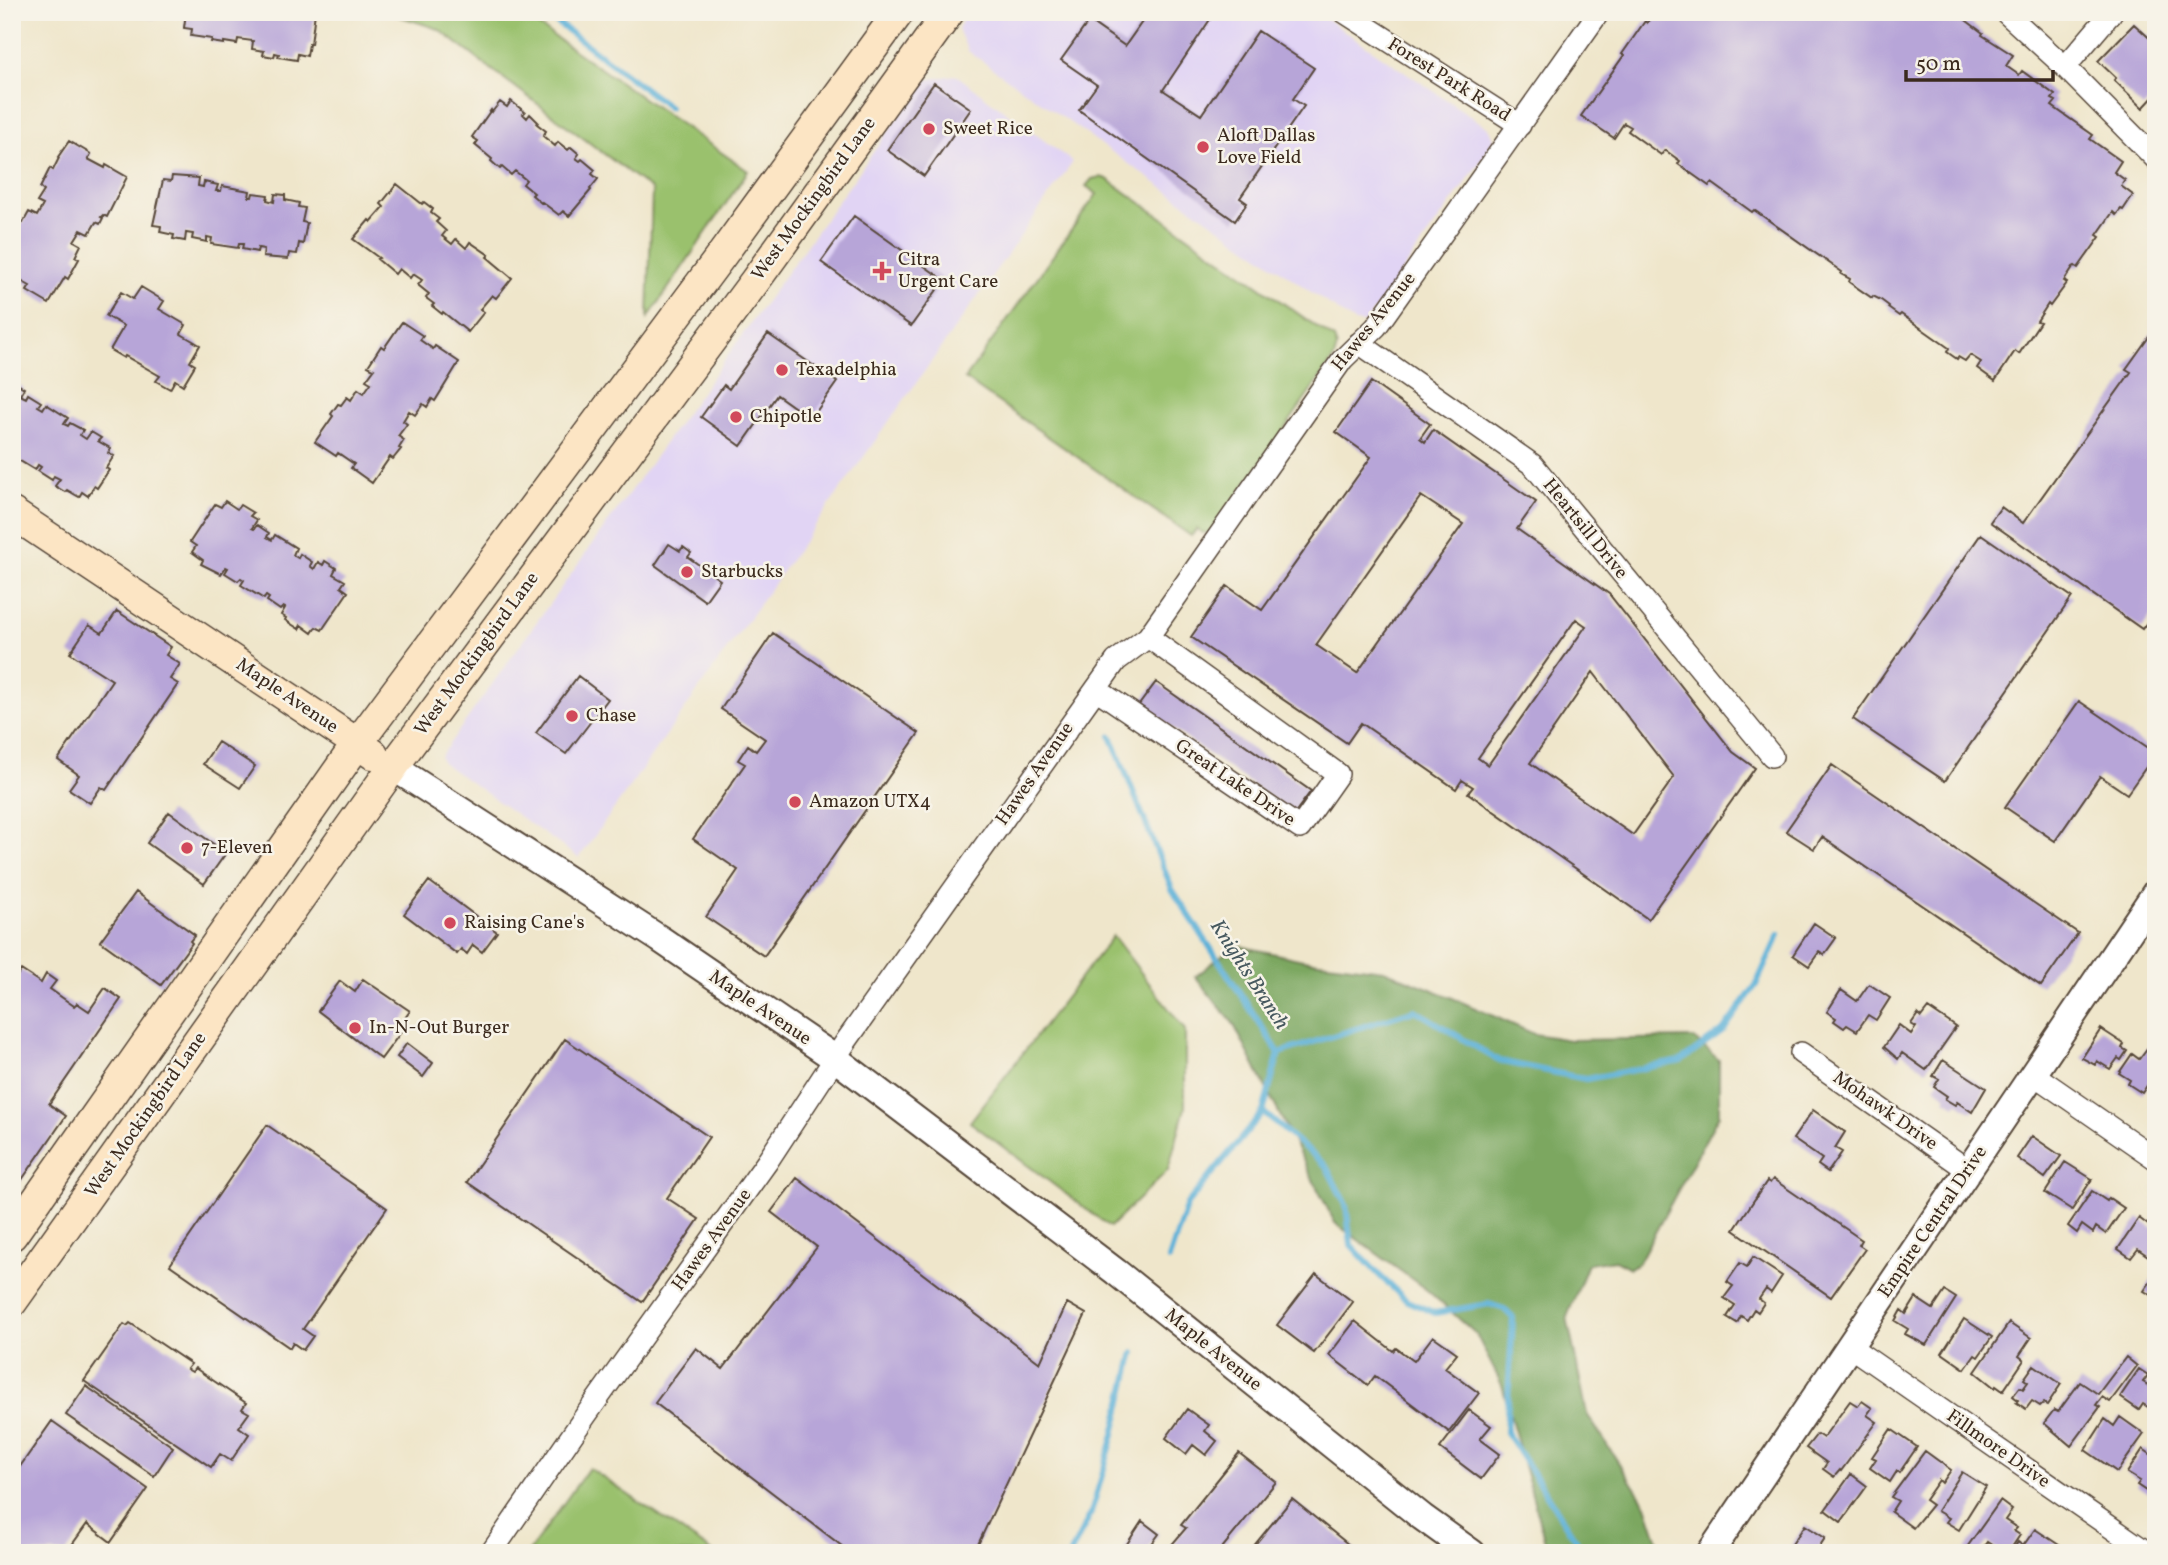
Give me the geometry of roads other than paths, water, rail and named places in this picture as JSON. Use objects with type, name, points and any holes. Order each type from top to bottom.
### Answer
[{"type":"main road","name":"West Mockingbird Lane","points":[[12,1235],[357,744],[721,256],[898,12]]},
{"type":"main road","name":"West Mockingbird Lane","points":[[12,1302],[393,767],[755,281],[949,12]]},
{"type":"main road","points":[[721,256],[755,281]]},
{"type":"main road","name":"Maple Avenue","points":[[12,513],[393,767]]},
{"type":"main road","points":[[528,515],[561,540]]},
{"type":"main road","points":[[169,1013],[201,1037]]},
{"type":"street","name":"Forest Park Road","points":[[1344,12],[1520,125]]},
{"type":"street","name":"Hawes Avenue","points":[[491,1553],[1116,661],[1148,637],[1342,360],[1376,327],[1599,12]]},
{"type":"street","points":[[2005,12],[2065,67],[2156,159]]},
{"type":"street","points":[[2065,67],[2112,12]]},
{"type":"street","name":"Heartsill Drive","points":[[1359,343],[1533,465],[1772,756]]},
{"type":"street","name":"Great Lake Drive","points":[[1096,689],[1300,828],[1338,774],[1148,637]]},
{"type":"street","name":"Maple Avenue","points":[[393,767],[660,939],[836,1059],[1116,1272],[1422,1517],[1472,1553]]},
{"type":"street","name":"Empire Central Drive","points":[[1710,1553],[2156,892]]},
{"type":"street","name":"Mohawk Drive","points":[[1801,1053],[1968,1170]]},
{"type":"street","points":[[2033,1074],[2156,1159]]},
{"type":"street","name":"Fillmore Drive","points":[[1849,1346],[2148,1553]]},
{"type":"waterway","name":"Knights Branch","points":[[543,12],[669,107]]},
{"type":"waterway","name":"Knights Branch","points":[[1111,736],[1172,889],[1279,1053],[1263,1112],[1187,1204],[1169,1259]]},
{"type":"waterway","points":[[1279,1053],[1415,1010],[1499,1061],[1586,1079],[1681,1061],[1723,1031],[1756,985],[1779,934]]},
{"type":"waterway","points":[[1263,1112],[1326,1166],[1346,1205],[1351,1245],[1407,1301],[1435,1313],[1489,1304],[1504,1309],[1513,1318],[1506,1432],[1584,1553]]},
{"type":"waterway","name":"Knights Branch","points":[[1071,1553],[1091,1513],[1134,1352]]},
{"type":"place","name":"Sweet Rice","points":[[929,129]]},
{"type":"place","name":"Aloft Dallas Love Field","points":[[1203,147]]},
{"type":"place","name":"Citra Urgent Care","points":[[882,271]]},
{"type":"place","name":"Texadelphia","points":[[782,370]]},
{"type":"place","name":"Chipotle","points":[[736,417]]},
{"type":"place","name":"Starbucks","points":[[687,572]]},
{"type":"place","name":"Chase","points":[[572,716]]},
{"type":"place","name":"Amazon UTX4","points":[[795,802]]},
{"type":"place","name":"7-Eleven","points":[[187,848]]},
{"type":"place","name":"Raising Cane's","points":[[450,923]]},
{"type":"place","name":"In-N-Out Burger","points":[[355,1028]]}]
